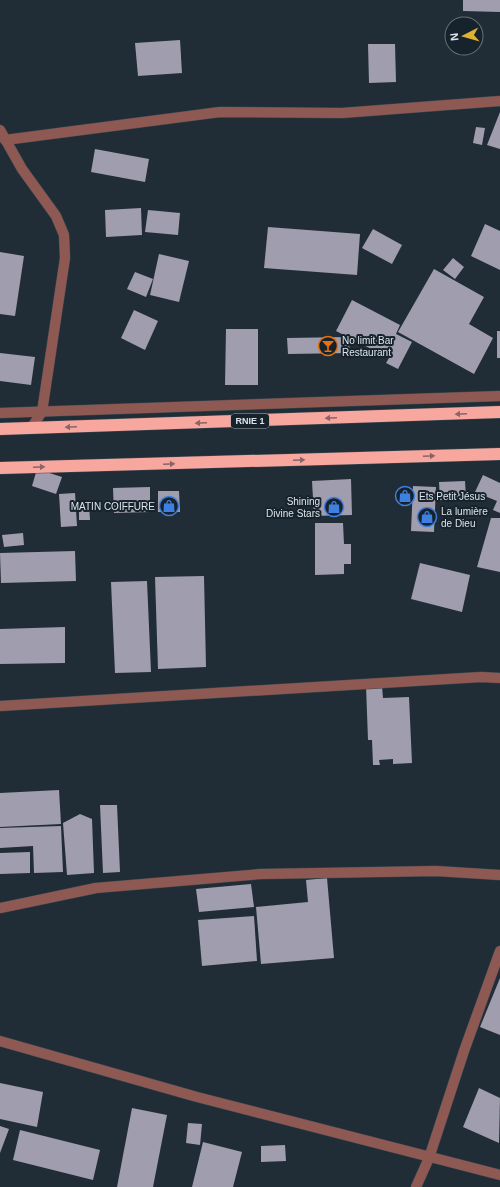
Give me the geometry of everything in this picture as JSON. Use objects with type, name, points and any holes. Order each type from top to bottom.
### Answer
[{"type":"highway","name":"RNIE 1","points":[[0,430],[500,412]]},
{"type":"highway","points":[[0,468],[500,454]]},
{"type":"street","points":[[5,140],[220,112],[342,113],[500,101]]},
{"type":"street","points":[[0,130],[22,169],[56,216],[64,235],[65,258],[42,412],[31,428]]},
{"type":"street","points":[[0,413],[500,396]]},
{"type":"street","points":[[0,706],[481,677],[500,678]]},
{"type":"street","points":[[0,908],[96,888],[261,874],[436,871],[500,875]]},
{"type":"street","points":[[416,1187],[430,1158],[464,1051],[500,951]]},
{"type":"street","points":[[0,1041],[197,1097],[500,1175]]},
{"type":"building","points":[[463,0],[500,0],[500,12],[463,11]]},
{"type":"building","points":[[180,40],[182,73],[138,76],[135,43]]},
{"type":"building","points":[[368,44],[395,44],[396,82],[369,83]]},
{"type":"building","points":[[500,112],[500,149],[487,145]]},
{"type":"building","points":[[476,127],[485,128],[482,145],[473,143]]},
{"type":"building","points":[[95,149],[149,159],[145,182],[91,172]]},
{"type":"building","points":[[141,208],[142,235],[106,237],[105,210]]},
{"type":"building","points":[[148,210],[180,213],[178,235],[145,232]]},
{"type":"building","points":[[485,224],[500,231],[500,270],[471,256]]},
{"type":"building","points":[[268,227],[360,234],[357,275],[264,268]]},
{"type":"building","points":[[373,229],[402,245],[392,264],[362,248]]},
{"type":"building","points":[[0,252],[24,256],[15,316],[0,314]]},
{"type":"building","points":[[159,254],[189,261],[179,302],[150,295]]},
{"type":"building","points":[[453,258],[464,267],[455,279],[443,270]]},
{"type":"building","points":[[434,269],[484,297],[469,324],[493,338],[474,374],[398,332]]},
{"type":"building","points":[[135,272],[153,279],[146,297],[127,289]]},
{"type":"building","points":[[352,300],[400,325],[396,334],[412,342],[398,369],[386,363],[389,358],[336,331]]},
{"type":"building","points":[[134,310],[158,321],[145,350],[121,338]]},
{"type":"building","points":[[226,329],[258,329],[258,385],[225,385]]},
{"type":"building","points":[[497,331],[500,331],[500,358],[497,358]]},
{"type":"building","points":[[347,337],[351,353],[288,354],[287,338]]},
{"type":"building","points":[[0,353],[35,357],[31,385],[0,381]]},
{"type":"building","points":[[37,469],[62,477],[56,494],[32,486]]},
{"type":"building","points":[[483,475],[500,483],[500,513],[493,510],[497,501],[475,492]]},
{"type":"building","points":[[351,479],[352,515],[314,516],[312,481]]},
{"type":"building","points":[[465,481],[466,498],[440,500],[439,482]]},
{"type":"building","points":[[413,486],[436,487],[434,532],[411,531]]},
{"type":"building","points":[[150,487],[150,512],[114,513],[113,488]]},
{"type":"building","points":[[158,491],[179,491],[180,512],[158,512]]},
{"type":"building","points":[[75,493],[77,526],[61,527],[59,494]]},
{"type":"building","points":[[79,504],[89,504],[90,520],[79,520]]},
{"type":"building","points":[[491,518],[500,518],[500,572],[477,567]]},
{"type":"building","points":[[315,523],[343,523],[344,544],[351,544],[351,564],[344,564],[344,574],[315,575]]},
{"type":"building","points":[[23,533],[24,545],[4,547],[2,535]]},
{"type":"building","points":[[75,551],[76,581],[1,583],[0,553]]},
{"type":"building","points":[[420,563],[470,575],[462,612],[411,599]]},
{"type":"building","points":[[204,576],[206,667],[158,669],[155,577]]},
{"type":"building","points":[[147,581],[151,672],[115,673],[111,582]]},
{"type":"building","points":[[65,627],[65,663],[0,664],[0,629]]},
{"type":"building","points":[[366,686],[382,686],[383,698],[409,697],[412,763],[393,764],[393,759],[379,760],[380,765],[373,765],[372,740],[368,740]]},
{"type":"building","points":[[59,790],[61,824],[0,827],[0,793]]},
{"type":"building","points":[[100,805],[117,805],[120,872],[103,873]]},
{"type":"building","points":[[80,814],[92,819],[94,873],[67,875],[63,823]]},
{"type":"building","points":[[61,826],[63,872],[34,873],[33,846],[0,848],[0,828]]},
{"type":"building","points":[[30,852],[30,873],[0,874],[0,853]]},
{"type":"building","points":[[327,878],[334,958],[261,964],[256,907],[308,902],[306,880]]},
{"type":"building","points":[[251,884],[254,907],[199,912],[196,889]]},
{"type":"building","points":[[254,916],[257,961],[202,966],[198,920]]},
{"type":"building","points":[[500,978],[500,1035],[480,1027]]},
{"type":"building","points":[[0,1083],[43,1092],[37,1127],[0,1119]]},
{"type":"building","points":[[479,1088],[500,1098],[499,1143],[463,1127]]},
{"type":"building","points":[[132,1108],[167,1115],[153,1187],[117,1187]]},
{"type":"building","points":[[188,1123],[202,1124],[200,1145],[186,1143]]},
{"type":"building","points":[[0,1126],[9,1129],[0,1153]]},
{"type":"building","points":[[20,1130],[100,1150],[93,1180],[13,1160]]},
{"type":"building","points":[[203,1142],[242,1152],[233,1187],[192,1187]]},
{"type":"building","points":[[285,1145],[286,1161],[261,1162],[261,1146]]},
{"type":"place","name":"No limit Bar Restaurant","points":[[328,346]]},
{"type":"place","name":"Ets Petit Jésus","points":[[405,496]]},
{"type":"place","name":"MATIN COIFFURE","points":[[169,506]]},
{"type":"place","name":"Shining Divine Stars","points":[[334,507]]},
{"type":"place","name":"La lumière de Dieu","points":[[427,517]]}]
